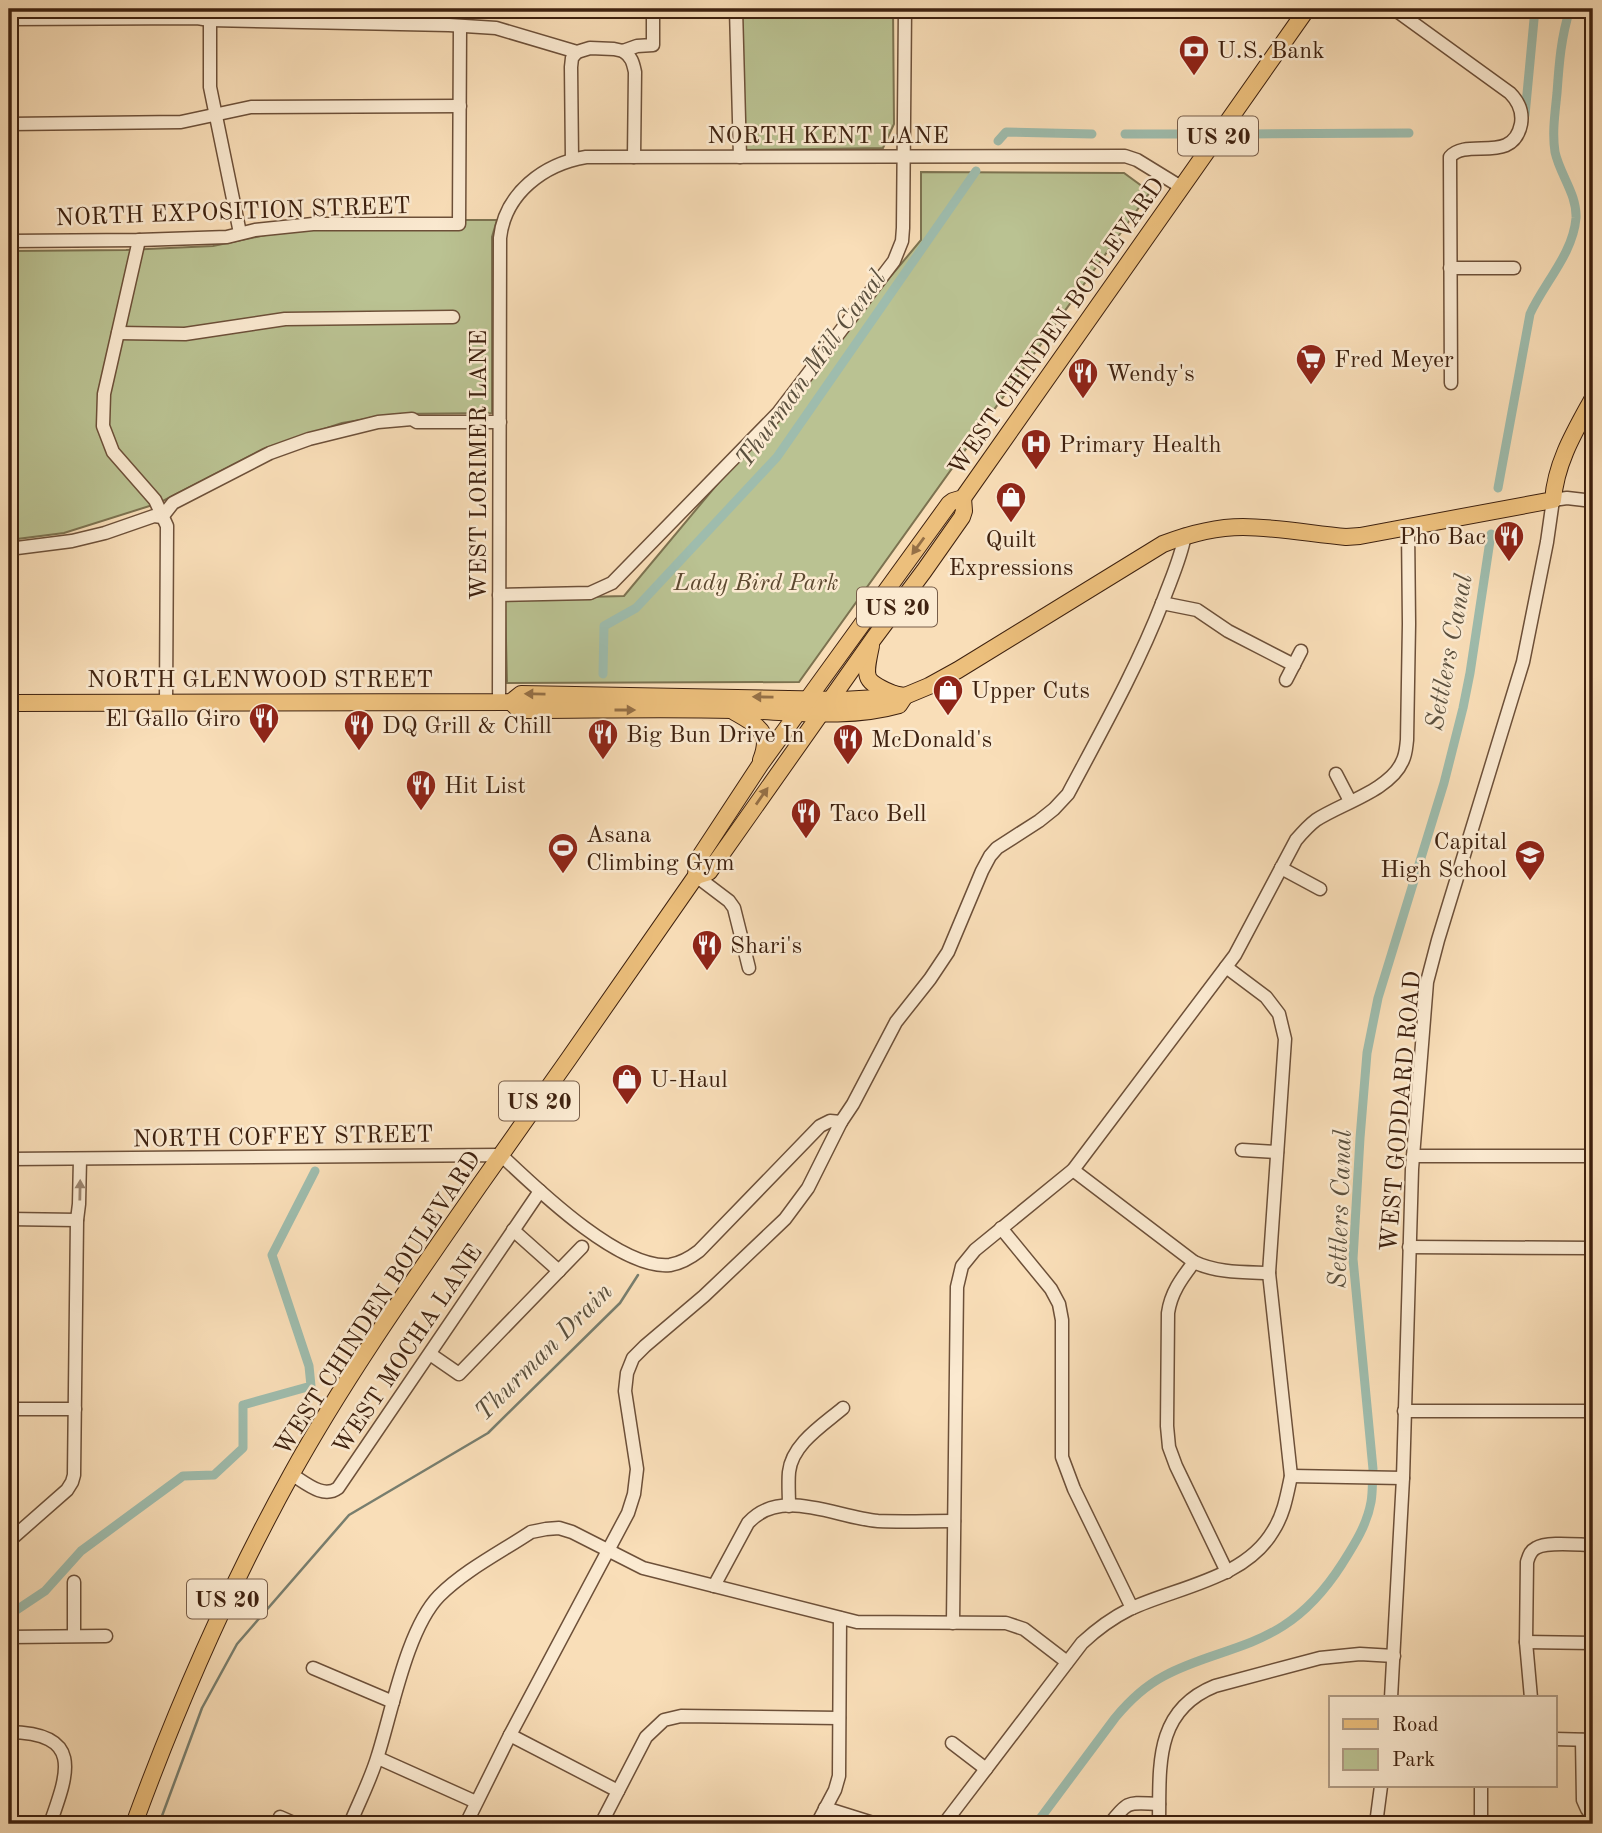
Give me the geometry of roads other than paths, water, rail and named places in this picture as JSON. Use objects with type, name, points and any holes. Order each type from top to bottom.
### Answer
[{"type":"main road","name":"WEST CHINDEN BOULEVARD","points":[[134,1824],[166,1737],[209,1636],[254,1545],[291,1474],[395,1307],[696,876],[697,861],[760,765],[948,504],[963,498],[1307,9]]},
{"type":"main road","points":[[1553,500],[1554,482],[1560,462],[1593,398]]},
{"type":"main road","name":"WEST CHINDEN BOULEVARD","points":[[696,876],[709,872],[924,571],[962,517],[963,498]]},
{"type":"main road","name":"NORTH GLENWOOD STREET","points":[[9,703],[505,702],[521,694],[877,698],[929,686],[1163,544],[1185,535],[1213,529],[1243,527],[1360,536],[1553,500]]},
{"type":"main road","points":[[874,638],[866,671],[868,678],[877,687],[899,695]]},
{"type":"main road","name":"NORTH GLENWOOD STREET","points":[[505,702],[524,710],[821,713],[883,710],[899,705],[899,695]]},
{"type":"main road","points":[[731,710],[762,732],[765,741],[760,765]]},
{"type":"street","points":[[623,51],[637,46],[653,46],[653,9]]},
{"type":"street","points":[[736,9],[740,157]]},
{"type":"street","points":[[499,595],[590,593],[612,583],[778,413],[894,261],[902,241],[903,229],[905,9]]},
{"type":"street","points":[[1394,9],[1510,93],[1519,104],[1521,113],[1520,129],[1511,141],[1498,148],[1461,150],[1453,153],[1449,162],[1451,383]]},
{"type":"street","points":[[9,19],[197,18],[449,25],[496,28],[577,52]]},
{"type":"street","points":[[210,20],[210,87],[240,233]]},
{"type":"street","points":[[9,124],[170,122],[215,116],[251,107],[460,106],[460,27]]},
{"type":"street","points":[[572,159],[572,58],[577,52],[590,48],[623,51],[633,61],[634,157]]},
{"type":"street","name":"NORTH EXPOSITION STREET","points":[[9,241],[227,237],[313,224],[459,224],[460,106]]},
{"type":"street","name":"NORTH KENT LANE","points":[[501,229],[512,203],[523,188],[550,168],[572,159],[586,157],[1125,156],[1137,160],[1181,187]]},
{"type":"street","name":"WEST LORIMER LANE","points":[[501,229],[499,595],[505,702]]},
{"type":"street","points":[[139,240],[104,394],[103,426],[113,452],[155,500],[167,526],[166,702]]},
{"type":"street","points":[[1450,268],[1514,268]]},
{"type":"street","points":[[118,333],[185,334],[285,319],[453,317]]},
{"type":"street","points":[[162,517],[173,503],[270,453],[309,439],[378,422],[412,419],[417,422],[500,422]]},
{"type":"street","name":"NORTH GLENWOOD STREET","points":[[1553,500],[1567,498],[1593,501]]},
{"type":"street","name":"WEST GODDARD ROAD","points":[[1391,1696],[1403,1478],[1413,1156],[1427,982],[1523,662],[1545,556],[1553,500]]},
{"type":"street","points":[[9,549],[72,541],[154,516],[162,517]]},
{"type":"street","points":[[954,1623],[957,1287],[962,1266],[975,1250],[1073,1170],[1235,955],[1296,840],[1306,828],[1317,819],[1380,786],[1402,765],[1405,754],[1409,624],[1408,527]]},
{"type":"street","points":[[466,1824],[628,1513],[637,1469],[625,1391],[627,1373],[633,1358],[704,1296],[785,1219],[808,1188],[895,1023],[930,979],[947,952],[990,856],[1054,809],[1068,794],[1132,673],[1182,552],[1185,535]]},
{"type":"street","points":[[1162,603],[1197,610],[1228,631],[1294,665]]},
{"type":"street","points":[[1286,680],[1301,651]]},
{"type":"street","points":[[1336,774],[1350,802]]},
{"type":"street","points":[[1282,869],[1320,889]]},
{"type":"street","points":[[696,876],[729,901],[734,908],[749,968]]},
{"type":"street","points":[[944,1824],[1082,1643],[1104,1623],[1132,1608],[1227,1572],[1248,1560],[1273,1533],[1285,1506],[1291,1476],[1269,1273],[1285,1040],[1279,1014],[1266,997],[1226,967]]},
{"type":"street","points":[[501,1155],[592,1234],[625,1254],[660,1265],[689,1259],[820,1126],[830,1121],[841,1122]]},
{"type":"street","points":[[1242,1150],[1277,1152]]},
{"type":"street","name":"NORTH COFFEY STREET","points":[[9,1159],[501,1155]]},
{"type":"street","points":[[1413,1156],[1593,1156]]},
{"type":"street","points":[[9,1541],[67,1490],[74,1475],[80,1159]]},
{"type":"street","points":[[1073,1170],[1194,1262],[1217,1270],[1269,1273]]},
{"type":"street","name":"WEST MOCHA LANE","points":[[291,1474],[321,1492],[329,1493],[337,1489],[540,1191]]},
{"type":"street","points":[[9,1219],[77,1220]]},
{"type":"street","points":[[1002,1228],[1051,1289],[1059,1304],[1062,1320],[1062,1457],[1073,1489],[1132,1608]]},
{"type":"street","points":[[513,1230],[559,1271]]},
{"type":"street","points":[[430,1354],[459,1374],[582,1247]]},
{"type":"street","points":[[1409,1247],[1593,1248]]},
{"type":"street","points":[[1194,1262],[1170,1298],[1167,1426],[1169,1447],[1227,1572]]},
{"type":"street","points":[[789,1506],[789,1471],[793,1457],[800,1446],[843,1408]]},
{"type":"street","points":[[9,1409],[75,1409]]},
{"type":"street","points":[[1404,1411],[1593,1410]]},
{"type":"street","points":[[1291,1476],[1403,1478]]},
{"type":"street","points":[[714,1586],[748,1523],[769,1508],[821,1508],[878,1521],[954,1521]]},
{"type":"street","points":[[349,1824],[378,1758],[393,1702],[422,1620],[437,1598],[455,1582],[531,1532],[559,1528],[643,1568],[857,1622],[1006,1623],[1024,1629],[1067,1662]]},
{"type":"street","points":[[1531,1696],[1526,1642],[1529,1555],[1544,1545],[1593,1545]]},
{"type":"street","points":[[74,1582],[74,1635]]},
{"type":"street","points":[[817,1824],[835,1790],[839,1776],[840,1618]]},
{"type":"street","points":[[9,1637],[106,1636]]},
{"type":"street","points":[[1526,1642],[1593,1643]]},
{"type":"street","points":[[1159,1824],[1161,1755],[1166,1734],[1180,1709],[1203,1691],[1320,1658],[1360,1654],[1394,1656]]},
{"type":"street","points":[[313,1668],[393,1702]]},
{"type":"street","points":[[600,1824],[646,1737],[664,1720],[681,1716],[839,1718]]},
{"type":"street","points":[[9,1732],[30,1732],[50,1739],[62,1751],[66,1764],[64,1784],[50,1824]]},
{"type":"street","points":[[510,1735],[618,1791]]},
{"type":"street","points":[[1556,1739],[1588,1740],[1582,1789],[1587,1809],[1593,1818]]},
{"type":"street","points":[[952,1743],[986,1769]]},
{"type":"street","points":[[378,1758],[476,1801]]},
{"type":"street","points":[[1376,1824],[1381,1787]]},
{"type":"street","points":[[1481,1787],[1481,1824]]},
{"type":"street","points":[[1110,1824],[1121,1809],[1129,1804],[1159,1804]]},
{"type":"street","points":[[825,1808],[876,1824]]},
{"type":"street","points":[[280,1817],[296,1824]]},
{"type":"waterway","name":"Thurman Mill Canal","points":[[1525,115],[1535,9]]},
{"type":"waterway","name":"Settlers Canal","points":[[1498,488],[1530,314],[1570,244],[1576,218],[1574,201],[1555,152],[1554,138],[1561,51],[1570,9]]},
{"type":"waterway","name":"Thurman Mill Canal","points":[[998,141],[1006,132],[1092,134]]},
{"type":"waterway","name":"Thurman Mill Canal","points":[[1250,134],[1409,133]]},
{"type":"waterway","name":"Thurman Mill Canal","points":[[1125,134],[1188,134]]},
{"type":"waterway","name":"Thurman Mill Canal","points":[[603,674],[604,626],[636,608],[777,457],[976,171]]},
{"type":"waterway","name":"Settlers Canal","points":[[1036,1824],[1115,1718],[1132,1700],[1164,1676],[1254,1641],[1292,1620],[1330,1582],[1366,1519],[1372,1498],[1373,1469],[1353,1259],[1367,1053],[1378,998],[1444,783],[1463,708],[1491,534]]},
{"type":"waterway","name":"Thurman Mill Canal","points":[[9,1615],[45,1591],[81,1551],[183,1476],[214,1475],[243,1448],[243,1405],[311,1386],[309,1366],[272,1255],[315,1171]]},
{"type":"waterway","name":"Thurman Drain","points":[[159,1824],[202,1708],[237,1644],[349,1515],[488,1433],[620,1303],[638,1275]]},
{"type":"place","name":"U.S. Bank","points":[[1194,77]]},
{"type":"place","name":"Fred Meyer","points":[[1311,386]]},
{"type":"place","name":"Wendy's","points":[[1083,400]]},
{"type":"place","name":"Primary Health","points":[[1036,471]]},
{"type":"place","name":"Quilt Expressions","points":[[1011,524]]},
{"type":"place","name":"Pho Bac","points":[[1509,563]]},
{"type":"place","name":"Upper Cuts","points":[[948,717]]},
{"type":"place","name":"El Gallo Giro","points":[[264,745]]},
{"type":"place","name":"DQ Grill & Chill","points":[[359,752]]},
{"type":"place","name":"Big Bun Drive In","points":[[603,761]]},
{"type":"place","name":"McDonald's","points":[[848,766]]},
{"type":"place","name":"Hit List","points":[[421,812]]},
{"type":"place","name":"Taco Bell","points":[[806,840]]},
{"type":"place","name":"Asana Climbing Gym","points":[[563,875]]},
{"type":"place","name":"Capital High School","points":[[1530,882]]},
{"type":"place","name":"Shari's","points":[[707,972]]},
{"type":"place","name":"U-Haul","points":[[627,1106]]},
{"type":"park label","name":"Lady Bird Park","points":[[756,582]]}]
